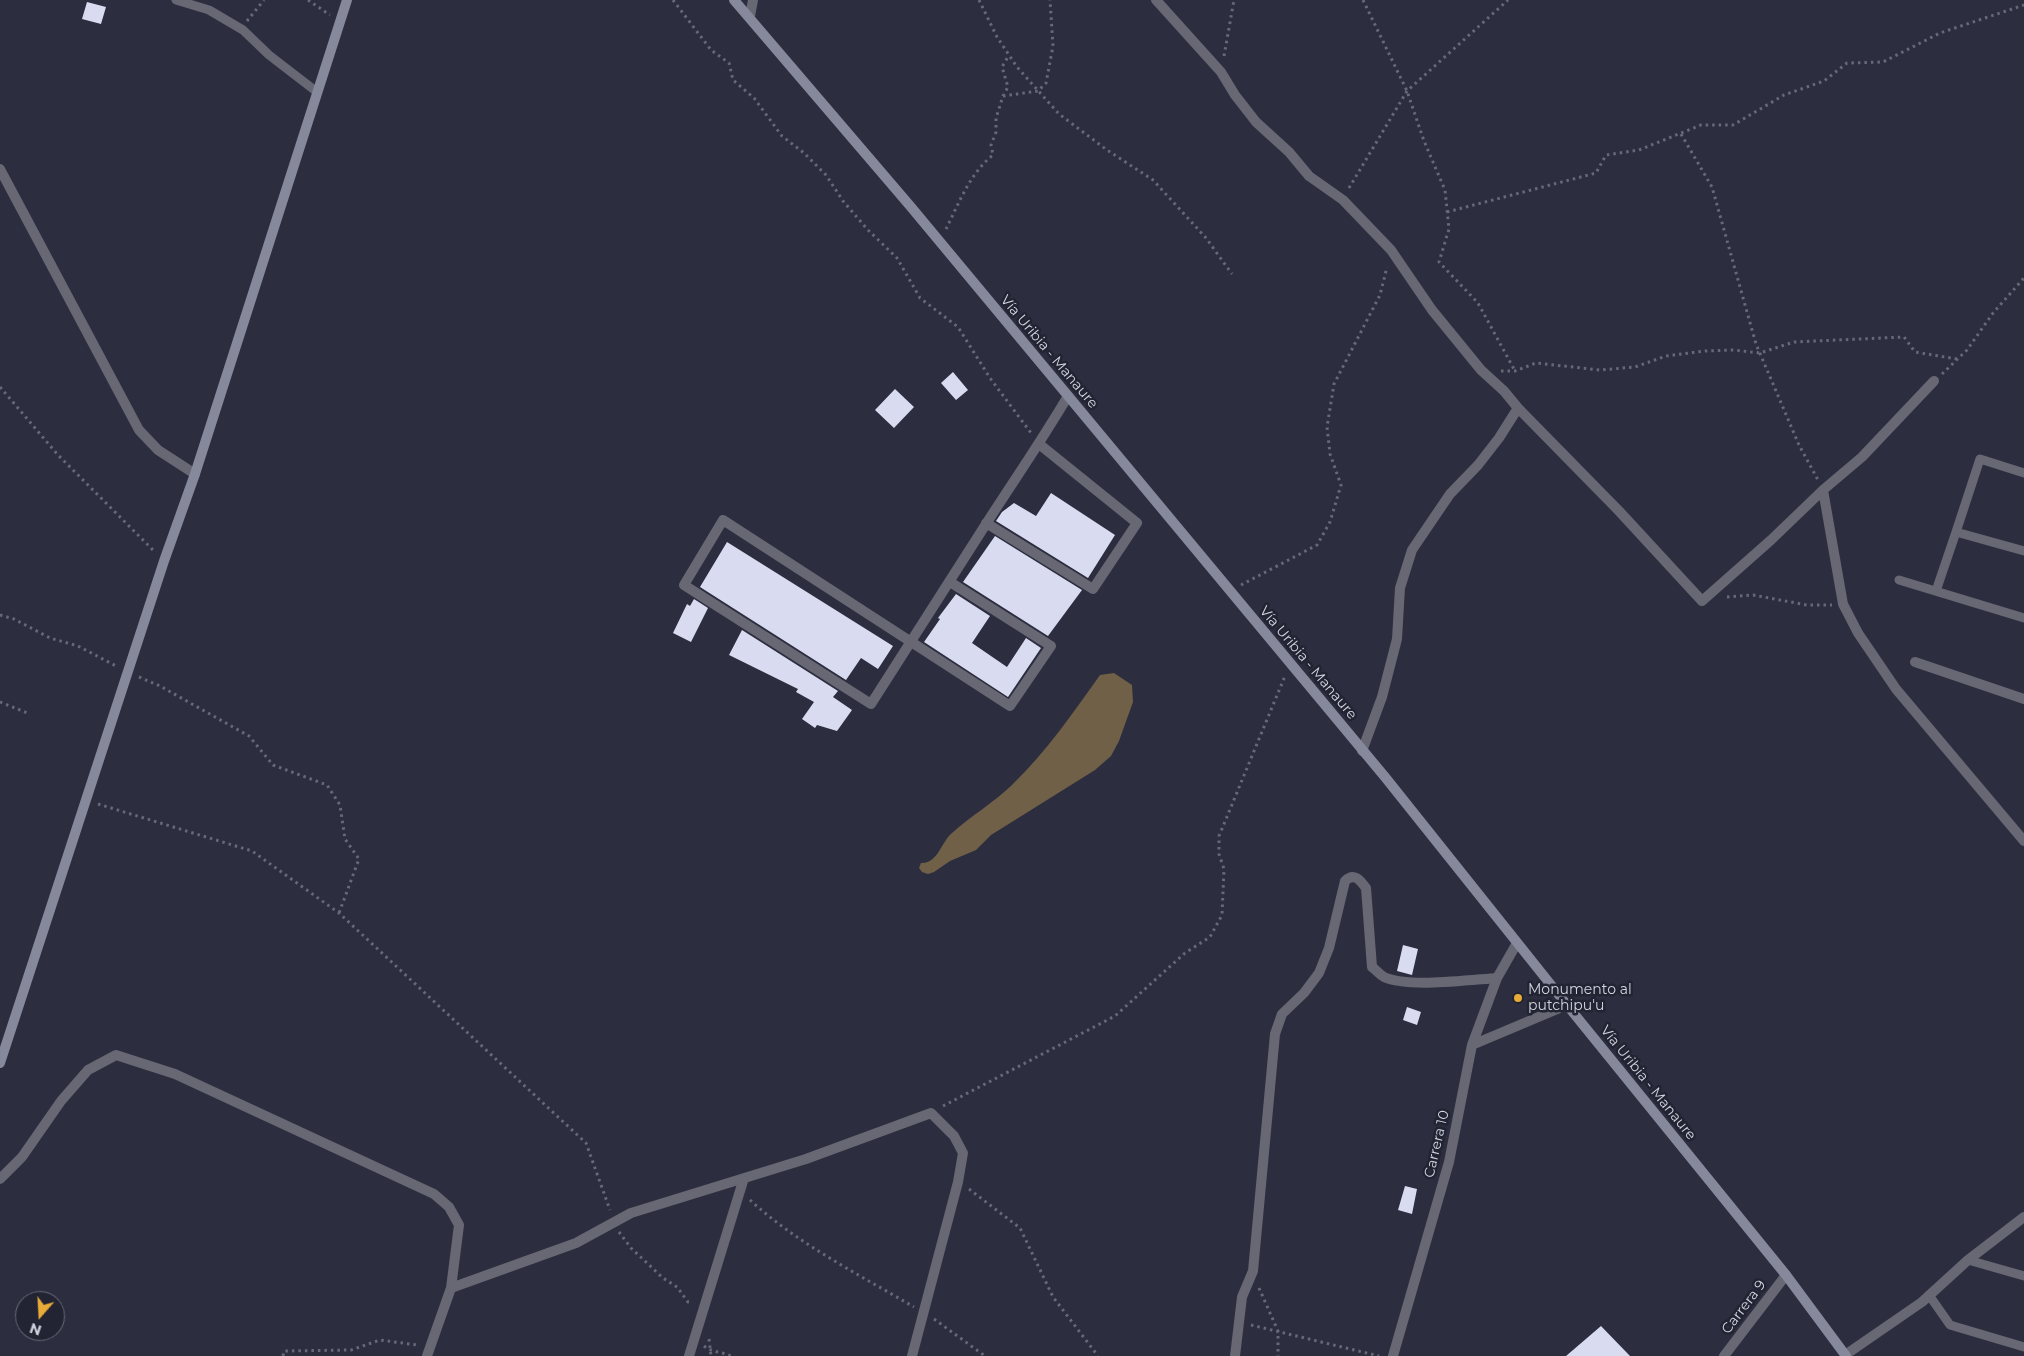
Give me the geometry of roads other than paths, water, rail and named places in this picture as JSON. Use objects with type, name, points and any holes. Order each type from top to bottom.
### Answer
[{"type":"main road","points":[[0,1063],[164,561],[195,474],[347,0]]},
{"type":"main road","name":"Vía Uribia - Manaure","points":[[734,0],[750,16],[939,241],[1385,776],[1517,943],[1786,1275],[1845,1356]]},
{"type":"street","points":[[750,16],[753,0]]},
{"type":"street","points":[[1156,0],[1220,72],[1256,122],[1289,152],[1309,176],[1343,200],[1391,250],[1432,310],[1482,370],[1619,511],[1702,601],[1823,490],[1862,457],[1934,381]]},
{"type":"street","points":[[0,169],[139,430],[158,450],[195,474]]},
{"type":"street","points":[[950,582],[1051,646],[1010,706],[911,642],[723,520],[684,584],[871,704],[911,642],[950,582],[986,524],[1039,444],[1068,396]]},
{"type":"street","points":[[1362,750],[1382,697],[1393,656],[1397,639],[1400,588],[1412,550],[1450,494],[1488,452],[1518,408]]},
{"type":"street","points":[[986,524],[1093,589],[1137,523],[1039,444]]},
{"type":"street","points":[[1823,490],[1843,604],[1858,634],[1896,689],[2024,841]]},
{"type":"street","points":[[1915,662],[2024,699]]},
{"type":"street","points":[[1235,1356],[1242,1297],[1253,1270],[1275,1034],[1282,1014],[1304,993],[1319,973],[1329,948],[1345,881],[1349,877],[1359,878],[1366,888],[1372,967],[1383,976],[1393,980],[1434,982],[1497,978]]},
{"type":"street","name":"Carrera 10","points":[[1393,1356],[1449,1162],[1472,1045],[1497,978],[1517,943]]},
{"type":"street","points":[[1472,1045],[1567,1005]]},
{"type":"street","points":[[0,1179],[22,1157],[61,1101],[88,1070],[116,1055],[175,1074],[434,1194],[449,1207],[460,1225],[451,1288],[428,1351]]},
{"type":"street","points":[[451,1288],[576,1243],[631,1213],[806,1158],[931,1113],[954,1136],[963,1153],[958,1182],[925,1313],[912,1356]]},
{"type":"street","points":[[689,1356],[744,1178]]},
{"type":"street","points":[[1845,1356],[1922,1302],[1968,1260],[2024,1217]]},
{"type":"street","name":"Carrera 9","points":[[1724,1356],[1786,1275]]},
{"type":"lane","points":[[176,0],[209,10],[243,30],[269,55],[317,92]]},
{"type":"lane","points":[[1936,592],[1980,459],[2024,473]]},
{"type":"lane","points":[[1956,532],[2024,552]]},
{"type":"lane","points":[[1899,580],[2024,618]]},
{"type":"lane","points":[[1968,1260],[2024,1276]]},
{"type":"lane","points":[[1929,1295],[1950,1325],[2024,1347]]},
{"type":"place","name":"Monumento al putchipu'u","points":[[1518,998]]}]
